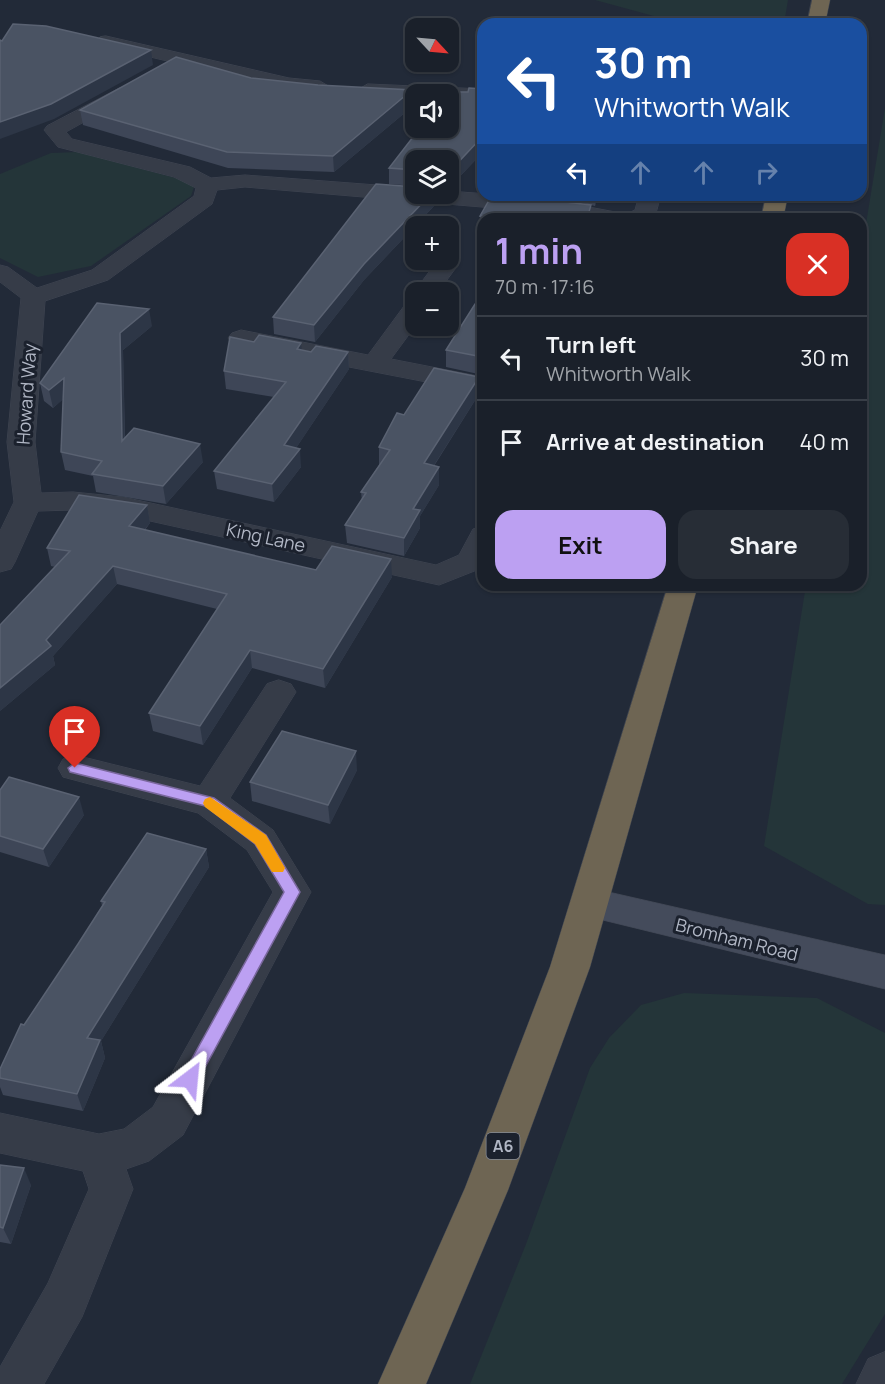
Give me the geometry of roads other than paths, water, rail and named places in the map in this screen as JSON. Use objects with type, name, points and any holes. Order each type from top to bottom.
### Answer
[{"type":"highway","points":[[817,18],[821,0]]},
{"type":"highway","name":"A6","points":[[402,1384],[486,1190],[570,967],[591,903],[681,591]]},
{"type":"street","points":[[93,38],[288,84],[341,89],[477,95]]},
{"type":"street","points":[[153,75],[183,59]]},
{"type":"street","points":[[134,86],[54,130],[65,143],[182,172],[208,185],[246,181],[477,200]]},
{"type":"street","points":[[0,272],[22,286],[33,297],[100,275],[204,199],[208,185]]},
{"type":"street","points":[[492,201],[541,205],[585,213]]},
{"type":"street","name":"Howard Way","points":[[28,502],[11,443],[33,297]]},
{"type":"street","points":[[375,363],[405,322]]},
{"type":"street","points":[[242,338],[477,384]]},
{"type":"street","name":"King Lane","points":[[28,502],[74,501],[123,506],[439,575],[471,561],[477,548]]},
{"type":"street","points":[[0,562],[28,502]]},
{"type":"street","points":[[209,802],[279,692]]},
{"type":"street","points":[[0,1133],[99,1154],[134,1147],[168,1120],[292,892],[260,840],[209,802],[75,768]]},
{"type":"street","name":"Bromham Road","points":[[591,903],[885,972]]},
{"type":"street","points":[[16,1384],[65,1300],[111,1189],[99,1154]]},
{"type":"street","points":[[880,1384],[885,1376]]}]
